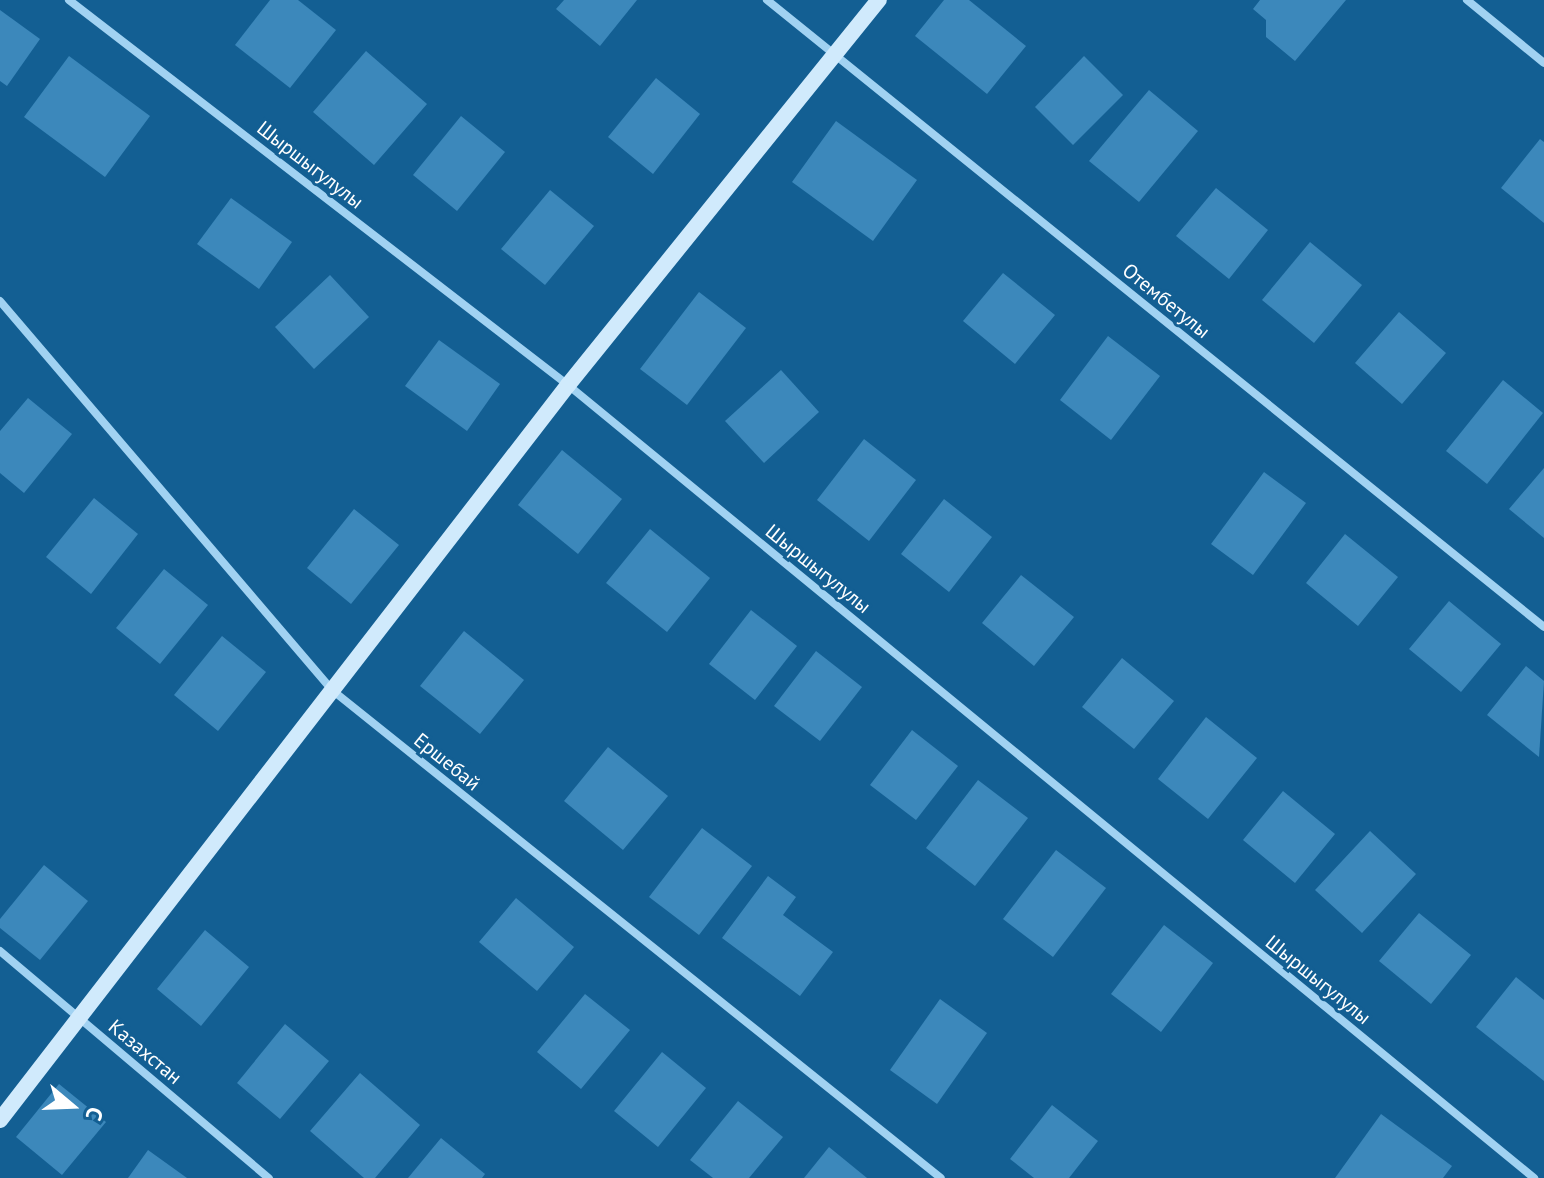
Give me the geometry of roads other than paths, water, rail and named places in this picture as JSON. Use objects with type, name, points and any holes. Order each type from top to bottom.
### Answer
[{"type":"street","name":"Шыршыгулулы","points":[[69,0],[568,385],[1534,1178]]},
{"type":"street","name":"Отембетулы","points":[[767,0],[1544,627]]},
{"type":"street","points":[[0,1120],[568,385],[833,53],[879,0]]},
{"type":"street","points":[[1467,0],[1544,63]]},
{"type":"street","name":"Ершебай","points":[[0,301],[332,690],[941,1178]]},
{"type":"street","name":"Казахстан","points":[[0,951],[269,1178]]}]
